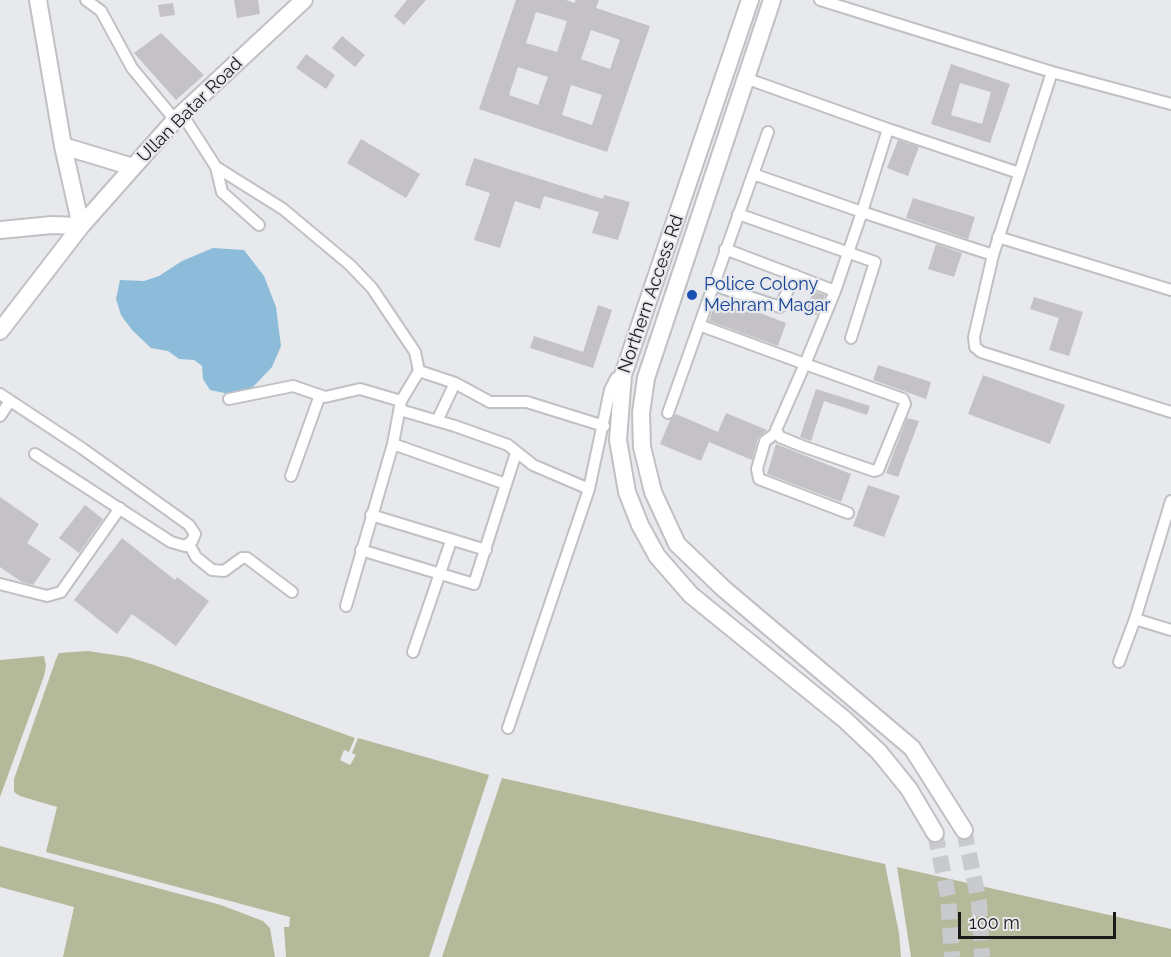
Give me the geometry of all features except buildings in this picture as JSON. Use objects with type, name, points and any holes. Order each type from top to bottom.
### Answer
[{"type":"main road","points":[[0,230],[52,225],[81,226],[63,146],[38,0]]},
{"type":"main road","name":"Ullan Batar Road","points":[[0,331],[19,302],[133,167],[179,117],[304,0]]},
{"type":"main road","name":"Northern Access Rd","points":[[750,0],[623,375],[618,440],[627,492],[640,525],[657,556],[691,595],[844,719],[879,752],[909,789],[935,833]]},
{"type":"main road","name":"Northern Access Rd","points":[[772,0],[646,378],[641,413],[642,447],[653,492],[677,544],[724,589],[912,748],[964,830]]},
{"type":"main road","points":[[63,146],[133,167]]},
{"type":"main road","points":[[634,346],[655,352]]},
{"type":"street","points":[[820,0],[1052,72],[1171,104]]},
{"type":"street","points":[[92,1],[101,11],[132,68],[179,117],[216,167],[283,209],[350,266],[372,288],[415,352],[419,371],[401,405],[393,444],[346,606]]},
{"type":"street","points":[[1052,72],[993,255],[974,337],[977,350],[1171,412]]},
{"type":"street","points":[[745,78],[1019,173]]},
{"type":"street","points":[[848,513],[759,479],[757,469],[765,441],[776,433],[834,291],[849,252],[888,129]]},
{"type":"street","points":[[668,413],[768,132]]},
{"type":"street","points":[[216,167],[218,182],[224,194],[259,225]]},
{"type":"street","points":[[753,174],[993,255]]},
{"type":"street","points":[[738,214],[876,263],[851,338]]},
{"type":"street","points":[[998,237],[1171,290]]},
{"type":"street","points":[[725,249],[834,291]]},
{"type":"street","points":[[713,285],[780,307],[795,275]]},
{"type":"street","points":[[699,325],[904,399],[879,468],[874,471],[802,446],[776,433]]},
{"type":"street","points":[[419,371],[455,383],[490,402],[527,402],[604,426]]},
{"type":"street","points":[[508,728],[589,489],[613,381],[623,375]]},
{"type":"street","points":[[437,421],[455,383]]},
{"type":"street","points":[[229,399],[285,386],[303,388],[331,397],[360,389],[437,421],[508,446],[533,465],[589,489]]},
{"type":"street","points":[[0,394],[83,449],[189,525],[195,534],[189,544],[180,546],[171,542],[35,454]]},
{"type":"street","points":[[291,477],[320,395]]},
{"type":"street","points":[[0,416],[10,401]]},
{"type":"street","points":[[393,444],[506,484]]},
{"type":"street","points":[[361,550],[474,584],[516,453]]},
{"type":"street","points":[[1119,662],[1135,619],[1171,501]]},
{"type":"street","points":[[0,584],[47,596],[61,592],[120,507]]},
{"type":"street","points":[[371,515],[486,550]]},
{"type":"street","points":[[413,652],[451,541]]},
{"type":"street","points":[[189,544],[196,557],[212,570],[224,571],[242,558],[247,558],[292,591]]},
{"type":"street","points":[[1135,619],[1171,630]]},
{"type":"green space","points":[[88,651],[128,657],[154,665],[355,738],[349,752],[344,750],[340,760],[350,765],[356,755],[352,753],[358,738],[489,775],[429,957],[286,957],[284,927],[289,927],[290,917],[46,852],[57,807],[20,796],[14,792],[14,779],[59,653]]},
{"type":"green space","points":[[44,656],[46,666],[44,676],[0,797],[0,660]]},
{"type":"green space","points":[[502,778],[885,864],[899,933],[901,957],[442,957]]},
{"type":"green space","points":[[0,846],[221,905],[263,921],[270,928],[275,957],[63,957],[74,907],[0,887]]},
{"type":"green space","points":[[897,867],[1171,929],[1171,957],[911,957]]},
{"type":"water","points":[[213,248],[244,250],[264,276],[276,307],[281,346],[272,367],[253,387],[234,395],[210,390],[203,379],[202,366],[194,360],[179,359],[168,351],[151,348],[132,330],[121,315],[116,299],[120,280],[144,281],[159,276],[182,261]]},
{"type":"tunnel","points":[[964,830],[979,902],[982,957]]},
{"type":"tunnel","points":[[935,833],[948,896],[952,957]]},
{"type":"place","name":"Police Colony Mehram Magar","points":[[692,295]]}]
